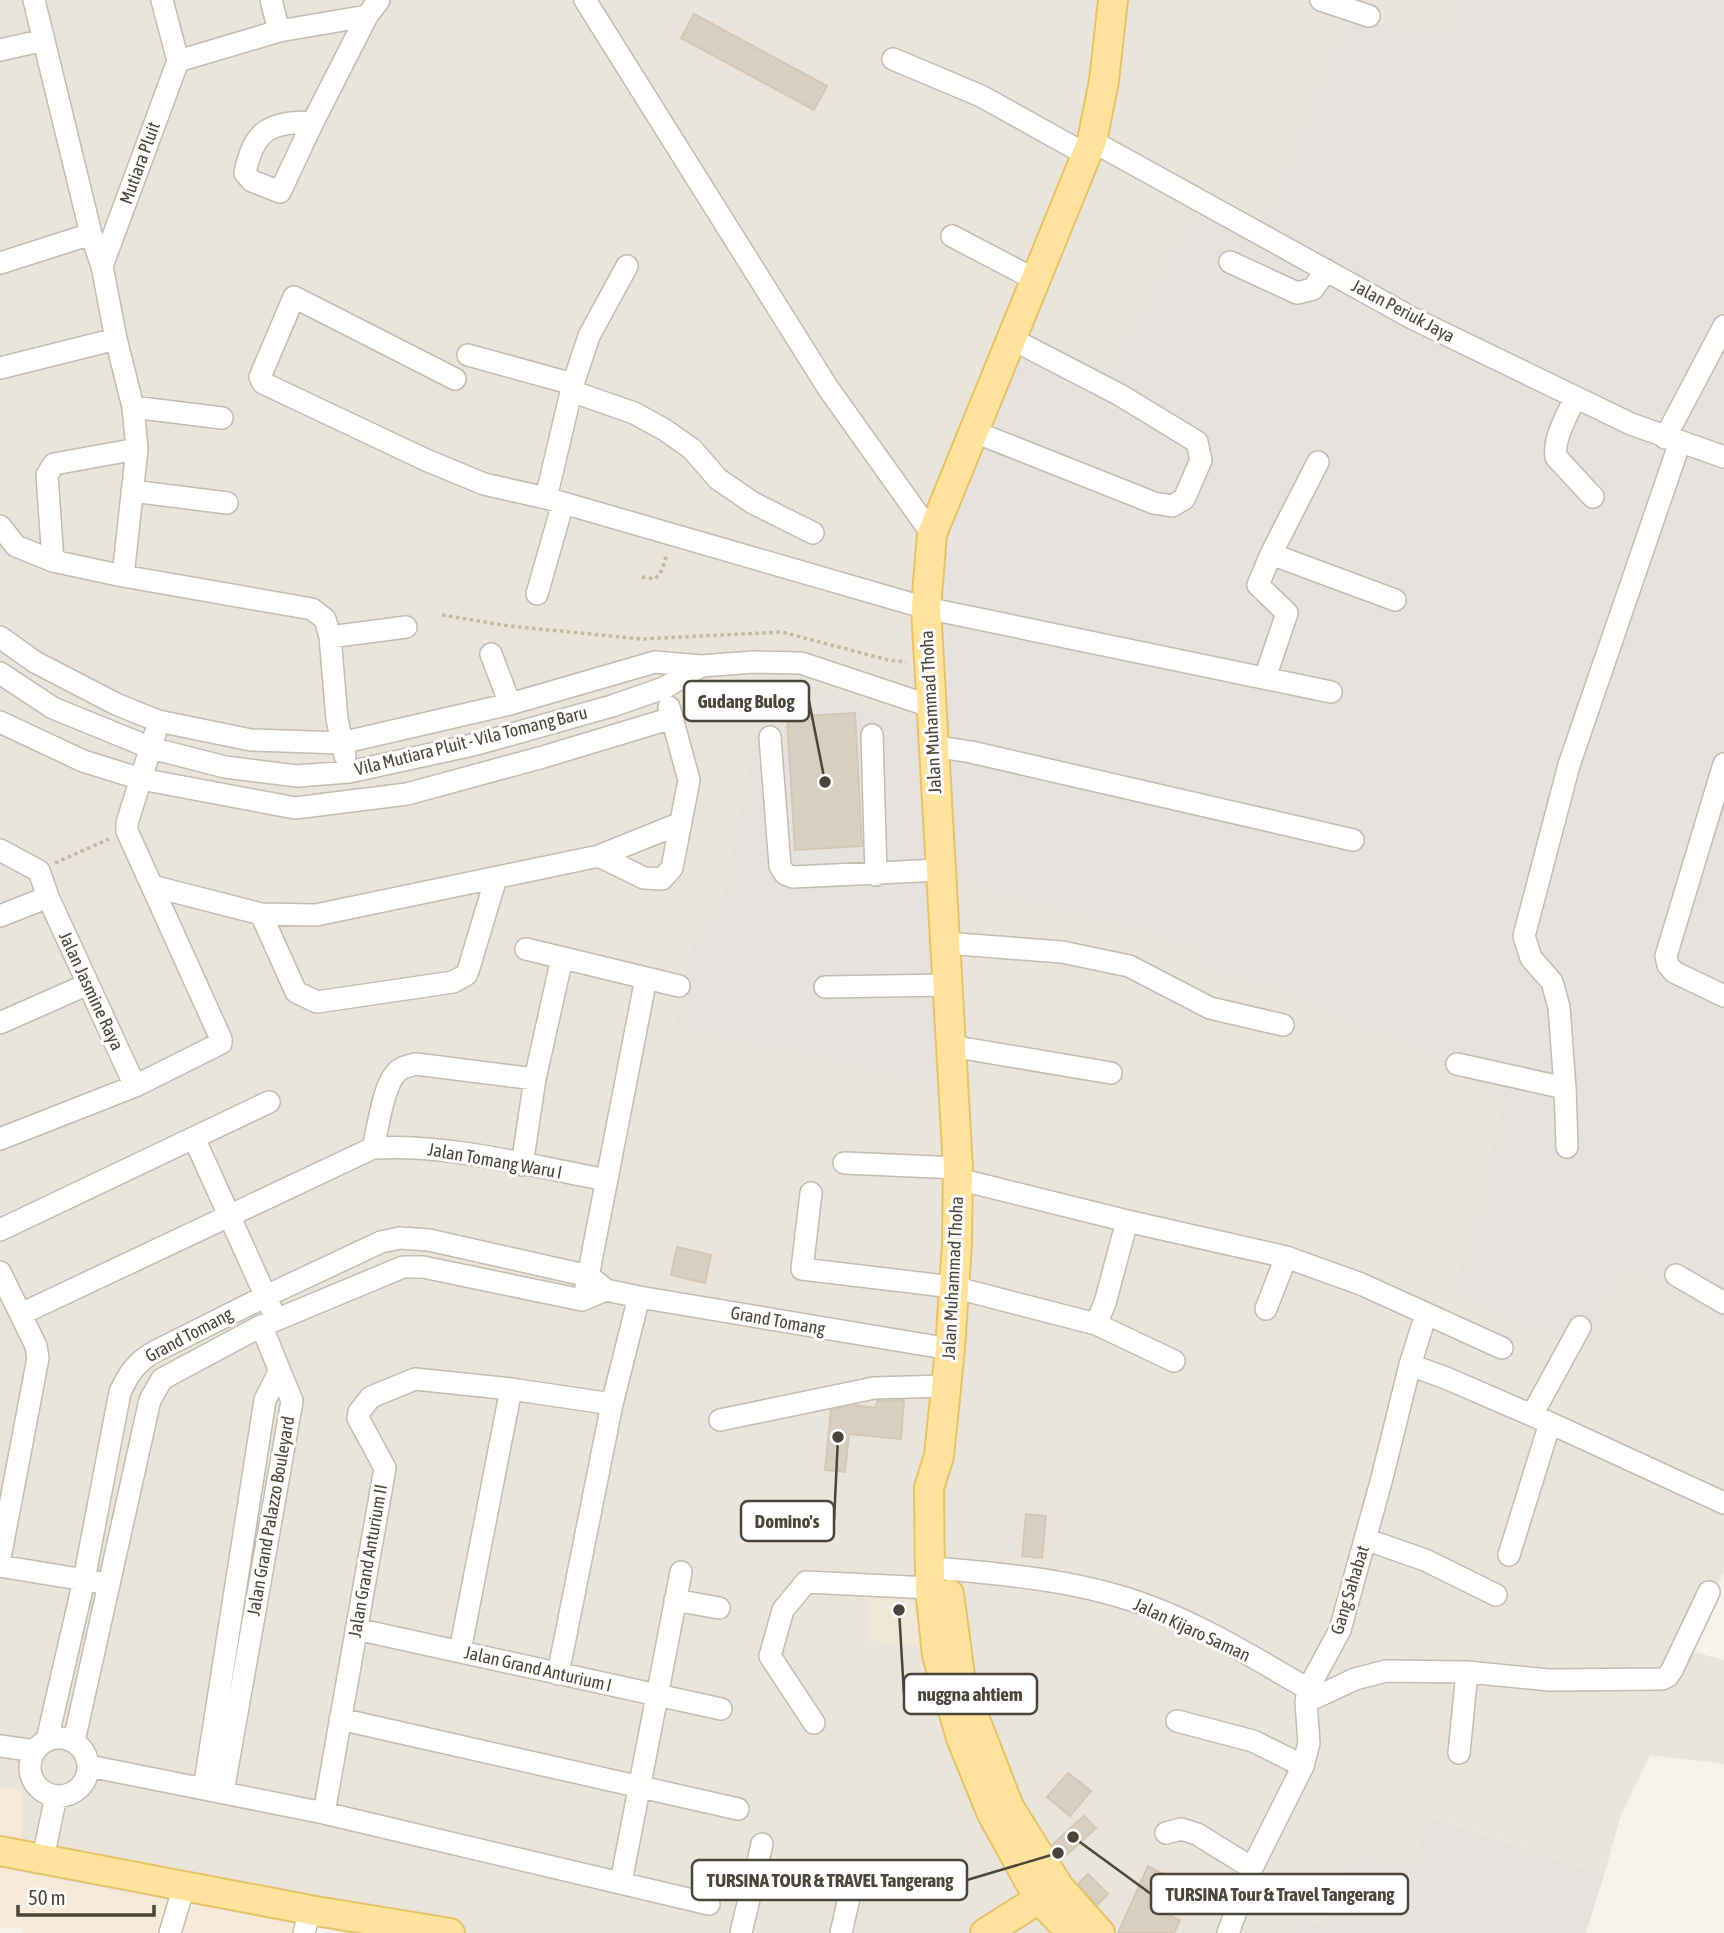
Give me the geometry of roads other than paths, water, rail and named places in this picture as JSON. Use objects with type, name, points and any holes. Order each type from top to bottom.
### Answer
[{"type":"main road","name":"Jalan Muhammad Thoha","points":[[1072,1933],[1039,1899],[1001,1810],[961,1683],[938,1578],[946,1478],[939,1456],[950,1349],[957,1243],[958,1173],[926,608],[932,534],[1089,148],[1104,81],[1113,0]]},
{"type":"main road","name":"Jalan Muhammad Thoha","points":[[1001,1810],[1059,1887],[1100,1933]]},
{"type":"main road","points":[[0,1851],[184,1886],[307,1922],[450,1933]]},
{"type":"main road","points":[[985,1933],[1039,1899]]},
{"type":"street","points":[[34,0],[91,234],[102,266],[133,407],[137,449],[123,576]]},
{"type":"street","points":[[162,0],[178,61],[369,5]]},
{"type":"street","points":[[271,0],[279,31]]},
{"type":"street","points":[[585,0],[828,388],[932,534]]},
{"type":"street","points":[[1321,0],[1369,16]]},
{"type":"street","points":[[313,122],[369,5]]},
{"type":"street","points":[[0,50],[44,40]]},
{"type":"street","name":"Jalan Periuk Jaya","points":[[893,59],[981,96],[1089,148],[1326,270],[1412,318],[1575,397],[1673,440],[1724,457]]},
{"type":"street","name":"Mutiara Pluit","points":[[102,266],[178,61]]},
{"type":"street","points":[[0,263],[91,234]]},
{"type":"street","points":[[952,236],[1036,280]]},
{"type":"street","points":[[1230,262],[1297,293],[1313,289],[1326,270]]},
{"type":"street","points":[[537,594],[572,388],[589,336],[626,265]]},
{"type":"street","points":[[455,379],[294,297],[260,377],[263,383],[426,460],[484,484],[554,500],[926,608],[1331,692]]},
{"type":"street","points":[[1567,1147],[1559,1007],[1552,982],[1531,958],[1524,936],[1569,765],[1673,440],[1724,326]]},
{"type":"street","points":[[0,368],[116,339]]},
{"type":"street","points":[[975,432],[1154,503],[1172,506],[1184,499],[1201,460],[1197,442],[1120,395],[1012,339]]},
{"type":"street","points":[[468,355],[572,388],[634,413],[692,449],[718,479],[753,503],[813,533]]},
{"type":"street","points":[[1575,397],[1559,436],[1556,457],[1593,497]]},
{"type":"street","points":[[133,407],[222,418]]},
{"type":"street","points":[[53,561],[47,475],[54,464],[137,449]]},
{"type":"street","points":[[1265,678],[1287,613],[1258,585],[1318,462]]},
{"type":"street","points":[[132,491],[227,503]]},
{"type":"street","points":[[0,526],[16,546],[53,561],[312,609],[325,619],[330,637],[337,719],[349,772]]},
{"type":"street","points":[[1271,554],[1395,600]]},
{"type":"street","points":[[330,637],[406,627]]},
{"type":"street","name":"Vila Mutiara Pluit - Vila Tomang Baru","points":[[0,637],[36,662],[116,704],[158,721],[251,740],[341,743],[510,704],[655,662],[701,666],[753,662],[801,663],[930,706]]},
{"type":"street","points":[[491,654],[510,704]]},
{"type":"street","points":[[599,856],[644,878],[662,879],[672,868],[688,780],[655,662]]},
{"type":"street","name":"Vila Mutiara Pluit - Vila Tomang Baru","points":[[0,673],[53,708],[151,748],[225,767],[297,776],[349,772],[477,744],[612,706],[663,688],[701,666]]},
{"type":"street","points":[[0,722],[83,761],[141,779],[295,808],[407,794],[485,774],[672,718]]},
{"type":"street","points":[[0,1139],[135,1086],[221,1043],[222,1039],[127,831],[127,823],[158,721]]},
{"type":"street","points":[[872,735],[876,874]]},
{"type":"street","points":[[770,737],[780,866],[785,874],[793,877],[940,870]]},
{"type":"street","points":[[477,744],[485,774]]},
{"type":"street","points":[[933,746],[971,752],[1353,840]]},
{"type":"street","points":[[1724,764],[1665,956],[1674,972],[1724,996]]},
{"type":"street","points":[[295,808],[297,776]]},
{"type":"street","points":[[152,886],[261,914],[316,915],[599,856],[681,822]]},
{"type":"street","name":"Jalan Jasmine Raya","points":[[0,849],[39,871],[48,897],[135,1086]]},
{"type":"street","points":[[261,914],[296,992],[317,1002],[453,982],[468,971],[496,878]]},
{"type":"street","points":[[0,916],[48,897]]},
{"type":"street","points":[[945,943],[1062,952],[1129,966],[1210,1008],[1283,1025]]},
{"type":"street","points":[[526,949],[679,986]]},
{"type":"street","points":[[522,1165],[535,1079],[562,958]]},
{"type":"street","points":[[582,1300],[589,1276],[646,978]]},
{"type":"street","points":[[0,1023],[88,984]]},
{"type":"street","points":[[825,987],[948,985]]},
{"type":"street","points":[[951,1046],[1111,1073]]},
{"type":"street","points":[[1457,1064],[1565,1088]]},
{"type":"street","points":[[373,1148],[389,1083],[398,1070],[407,1066],[535,1079]]},
{"type":"street","points":[[0,1230],[270,1102]]},
{"type":"street","name":"Jalan Grand Palazzo Bouleyard","points":[[194,1138],[265,1296],[268,1323],[266,1337],[292,1401],[241,1629],[214,1790]]},
{"type":"street","name":"Jalan Tomang Waru I","points":[[21,1314],[373,1148],[403,1146],[461,1152],[607,1181]]},
{"type":"street","points":[[844,1163],[958,1173],[1127,1221],[1286,1257],[1361,1284],[1502,1348]]},
{"type":"street","points":[[811,1193],[802,1269],[953,1287],[1096,1324],[1174,1361]]},
{"type":"street","points":[[1096,1324],[1105,1303],[1127,1221]]},
{"type":"street","name":"Grand Tomang","points":[[41,1746],[84,1580],[120,1392],[128,1375],[146,1356],[381,1242],[400,1238],[429,1240],[589,1276],[606,1290],[639,1297],[950,1349]]},
{"type":"street","points":[[1266,1309],[1286,1257]]},
{"type":"street","name":"Grand Tomang","points":[[74,1741],[150,1401],[155,1387],[162,1379],[268,1323],[403,1267],[423,1266],[582,1300]]},
{"type":"street","points":[[0,1272],[36,1346],[38,1358],[7,1480],[0,1558]]},
{"type":"street","points":[[1676,1275],[1724,1303]]},
{"type":"street","points":[[582,1300],[606,1290]]},
{"type":"street","points":[[558,1674],[612,1404],[639,1297]]},
{"type":"street","name":"Gang Sahabat","points":[[1307,1696],[1340,1630],[1426,1314]]},
{"type":"street","points":[[1509,1555],[1541,1419],[1580,1327]]},
{"type":"street","points":[[1410,1365],[1541,1419],[1724,1503]]},
{"type":"street","name":"Jalan Grand Palazzo Bouleyard","points":[[241,1629],[265,1400],[279,1372]]},
{"type":"street","name":"Jalan Grand Anturium II","points":[[324,1813],[385,1468],[358,1418],[359,1412],[371,1397],[415,1379],[511,1389],[612,1404]]},
{"type":"street","points":[[720,1420],[874,1388],[946,1386]]},
{"type":"street","points":[[460,1651],[511,1389]]},
{"type":"street","name":"Jalan Grand Palazzo Bouleyard","points":[[265,1400],[292,1401]]},
{"type":"street","points":[[1366,1539],[1425,1560],[1496,1595]]},
{"type":"street","points":[[0,1566],[109,1584]]},
{"type":"street","points":[[621,1882],[681,1572]]},
{"type":"street","name":"Jalan Kijaro Saman","points":[[814,1723],[770,1656],[783,1610],[806,1582],[938,1578],[1064,1582],[1151,1607],[1229,1643],[1307,1696]]},
{"type":"street","points":[[1228,1933],[1252,1868],[1303,1766],[1309,1743],[1307,1696],[1386,1671],[1467,1672],[1550,1680],[1661,1679],[1668,1676],[1672,1670],[1709,1592]]},
{"type":"street","points":[[675,1600],[719,1608]]},
{"type":"street","name":"Jalan Grand Anturium I","points":[[356,1629],[721,1709]]},
{"type":"street","points":[[1459,1753],[1467,1672]]},
{"type":"street","points":[[340,1719],[738,1809]]},
{"type":"street","points":[[1177,1721],[1252,1741],[1303,1766]]},
{"type":"street","points":[[0,1746],[41,1746],[61,1738],[74,1741],[85,1752],[89,1766],[87,1778],[80,1788],[68,1795],[56,1796],[45,1792],[36,1784],[31,1774],[30,1762],[41,1746]]},
{"type":"street","points":[[89,1766],[324,1813],[709,1904]]},
{"type":"street","points":[[43,1858],[56,1796]]},
{"type":"street","points":[[1166,1833],[1181,1829],[1197,1834],[1252,1868]]},
{"type":"street","points":[[741,1933],[762,1844]]},
{"type":"street","points":[[841,1933],[854,1876]]},
{"type":"street","points":[[170,1933],[184,1886]]},
{"type":"place","name":"Gudang Bulog","points":[[825,782]]},
{"type":"place","name":"Domino's","points":[[838,1437]]},
{"type":"place","name":"nuggna ahtiem","points":[[899,1610]]},
{"type":"place","name":"TURSINA Tour & Travel Tangerang","points":[[1073,1837]]},
{"type":"place","name":"TURSINA TOUR & TRAVEL Tangerang","points":[[1058,1853]]}]
